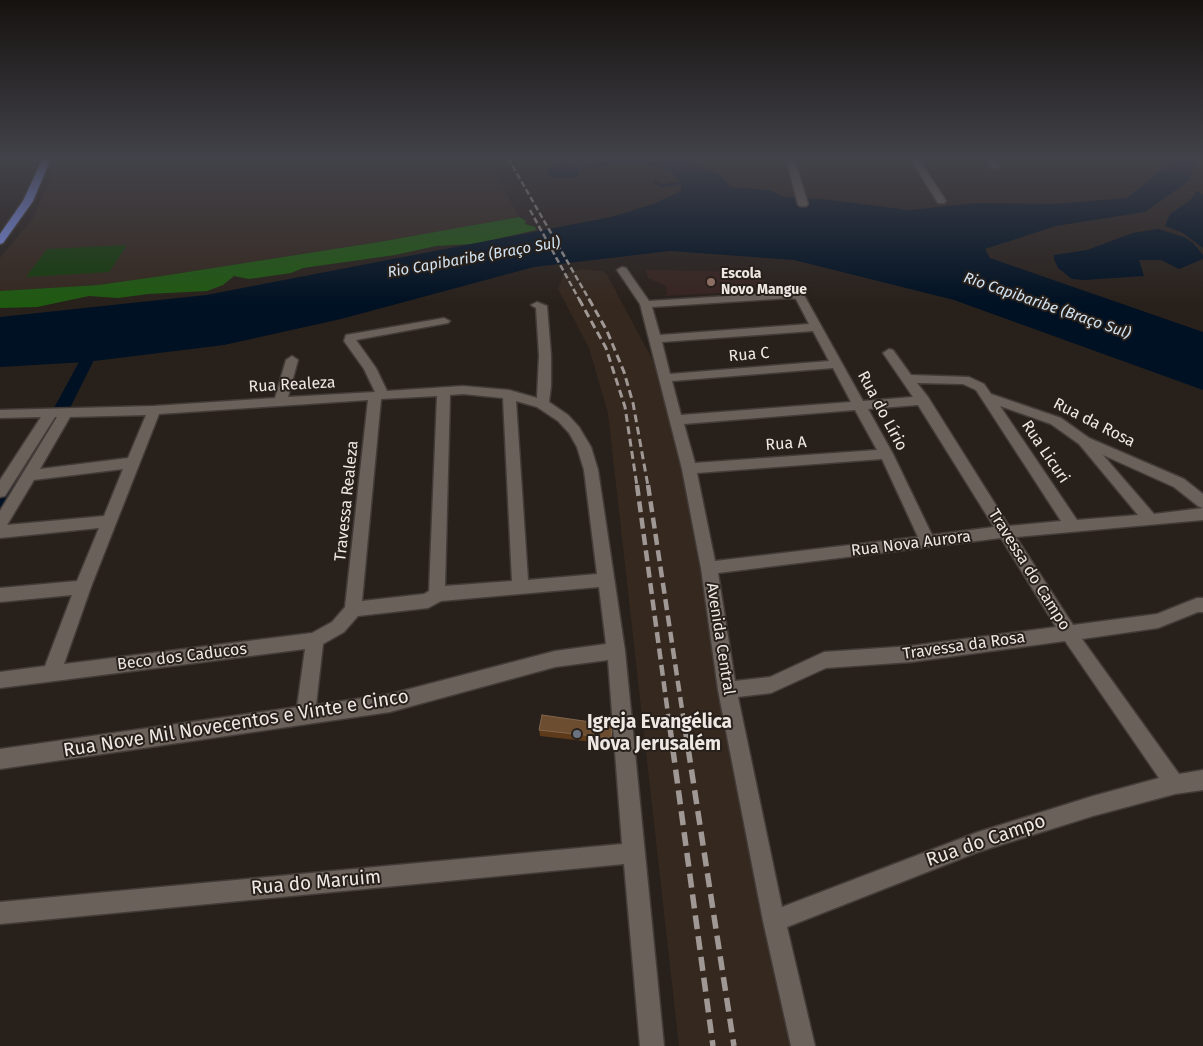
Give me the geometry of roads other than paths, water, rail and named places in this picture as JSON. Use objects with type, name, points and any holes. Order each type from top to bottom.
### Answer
[{"type":"highway","points":[[0,224],[21,207]]},
{"type":"highway","points":[[0,241],[24,207]]},
{"type":"street","name":"Avenida Central","points":[[622,270],[646,304],[689,469],[709,568],[727,690],[774,921],[803,1046]]},
{"type":"street","name":"Rua do Lírio","points":[[646,304],[791,295],[800,297],[886,454],[928,542]]},
{"type":"street","points":[[537,305],[541,306],[545,356],[545,386],[542,404]]},
{"type":"street","points":[[379,396],[370,368],[350,341],[350,337],[444,321]]},
{"type":"street","points":[[656,339],[816,328]]},
{"type":"street","name":"Travessa do Campo","points":[[889,352],[923,400],[1068,632],[1175,784]]},
{"type":"street","points":[[281,402],[292,360]]},
{"type":"street","name":"Rua C","points":[[664,378],[836,364]]},
{"type":"street","name":"Rua da Rosa","points":[[909,379],[965,380],[980,387],[987,397],[1056,421],[1084,441],[1179,482],[1203,502]]},
{"type":"street","name":"Rua Realeza","points":[[0,414],[154,410],[463,390],[509,394],[542,404],[563,418],[574,430],[584,447],[591,470],[607,580]]},
{"type":"street","points":[[438,594],[444,391]]},
{"type":"street","points":[[509,394],[520,585]]},
{"type":"street","name":"Travessa Realeza","points":[[354,609],[379,396]]},
{"type":"street","name":"Rua Licuri","points":[[987,397],[1073,527]]},
{"type":"street","points":[[677,420],[923,400]]},
{"type":"street","points":[[52,672],[82,587],[154,410]]},
{"type":"street","points":[[0,524],[66,413]]},
{"type":"street","points":[[0,492],[50,414]]},
{"type":"street","points":[[1084,441],[1151,520]]},
{"type":"street","name":"Rua A","points":[[689,469],[886,454]]},
{"type":"street","points":[[29,476],[131,463]]},
{"type":"street","name":"Rua Nova Aurora","points":[[709,568],[1005,532],[1203,514]]},
{"type":"street","points":[[0,532],[109,521]]},
{"type":"street","points":[[354,609],[428,601],[438,594],[520,585],[607,580],[616,650],[652,1046]]},
{"type":"street","points":[[0,594],[82,587]]},
{"type":"street","name":"Travessa da Rosa","points":[[727,690],[771,686],[824,660],[911,654],[1158,621],[1203,604]]},
{"type":"street","name":"Beco dos Caducos","points":[[0,680],[315,640],[338,627],[354,609]]},
{"type":"street","points":[[305,715],[315,640]]},
{"type":"street","name":"Rua Nove Mil Novecentos e Vinte e Cinco","points":[[0,759],[390,703],[555,660],[616,650]]},
{"type":"street","name":"Rua do Campo","points":[[774,921],[978,842],[1093,806],[1175,784],[1203,780]]},
{"type":"street","name":"Rua do Maruim","points":[[0,913],[633,853]]},
{"type":"water","name":"Rio Capibaribe (Braço Sul)","points":[[644,207],[884,207],[909,210],[940,207],[1152,207],[1145,212],[1056,226],[985,249],[990,258],[1203,332],[1203,390],[954,300],[794,260],[670,251],[534,267],[341,319],[224,345],[86,362],[0,367],[0,317],[206,295],[611,217]]},
{"type":"water","points":[[1180,207],[1203,207],[1203,248],[1183,233],[1165,226],[1170,214]]},
{"type":"water","points":[[1158,229],[1184,237],[1193,243],[1203,255],[1203,259],[1179,269],[1161,260],[1139,260],[1144,276],[1084,280],[1072,279],[1058,268],[1054,259],[1054,255],[1087,250],[1133,233]]},
{"type":"waterway","points":[[62,408],[86,362]]},
{"type":"waterway","points":[[0,511],[51,425]]},
{"type":"railway","points":[[536,207],[590,301]]},
{"type":"railway","points":[[530,210],[580,301]]},
{"type":"railway","points":[[579,299],[606,348],[625,407],[637,486]]},
{"type":"railway","points":[[589,299],[607,331],[624,372],[633,403],[648,486]]},
{"type":"railway","points":[[637,485],[670,729]]},
{"type":"railway","points":[[648,485],[685,729]]},
{"type":"railway","points":[[670,728],[713,1046]]},
{"type":"railway","points":[[685,728],[734,1046]]},
{"type":"place","name":"Escola Novo Mangue","points":[[711,282]]},
{"type":"place","name":"Igreja Evangélica Nova Jerusalém","points":[[577,734]]}]
